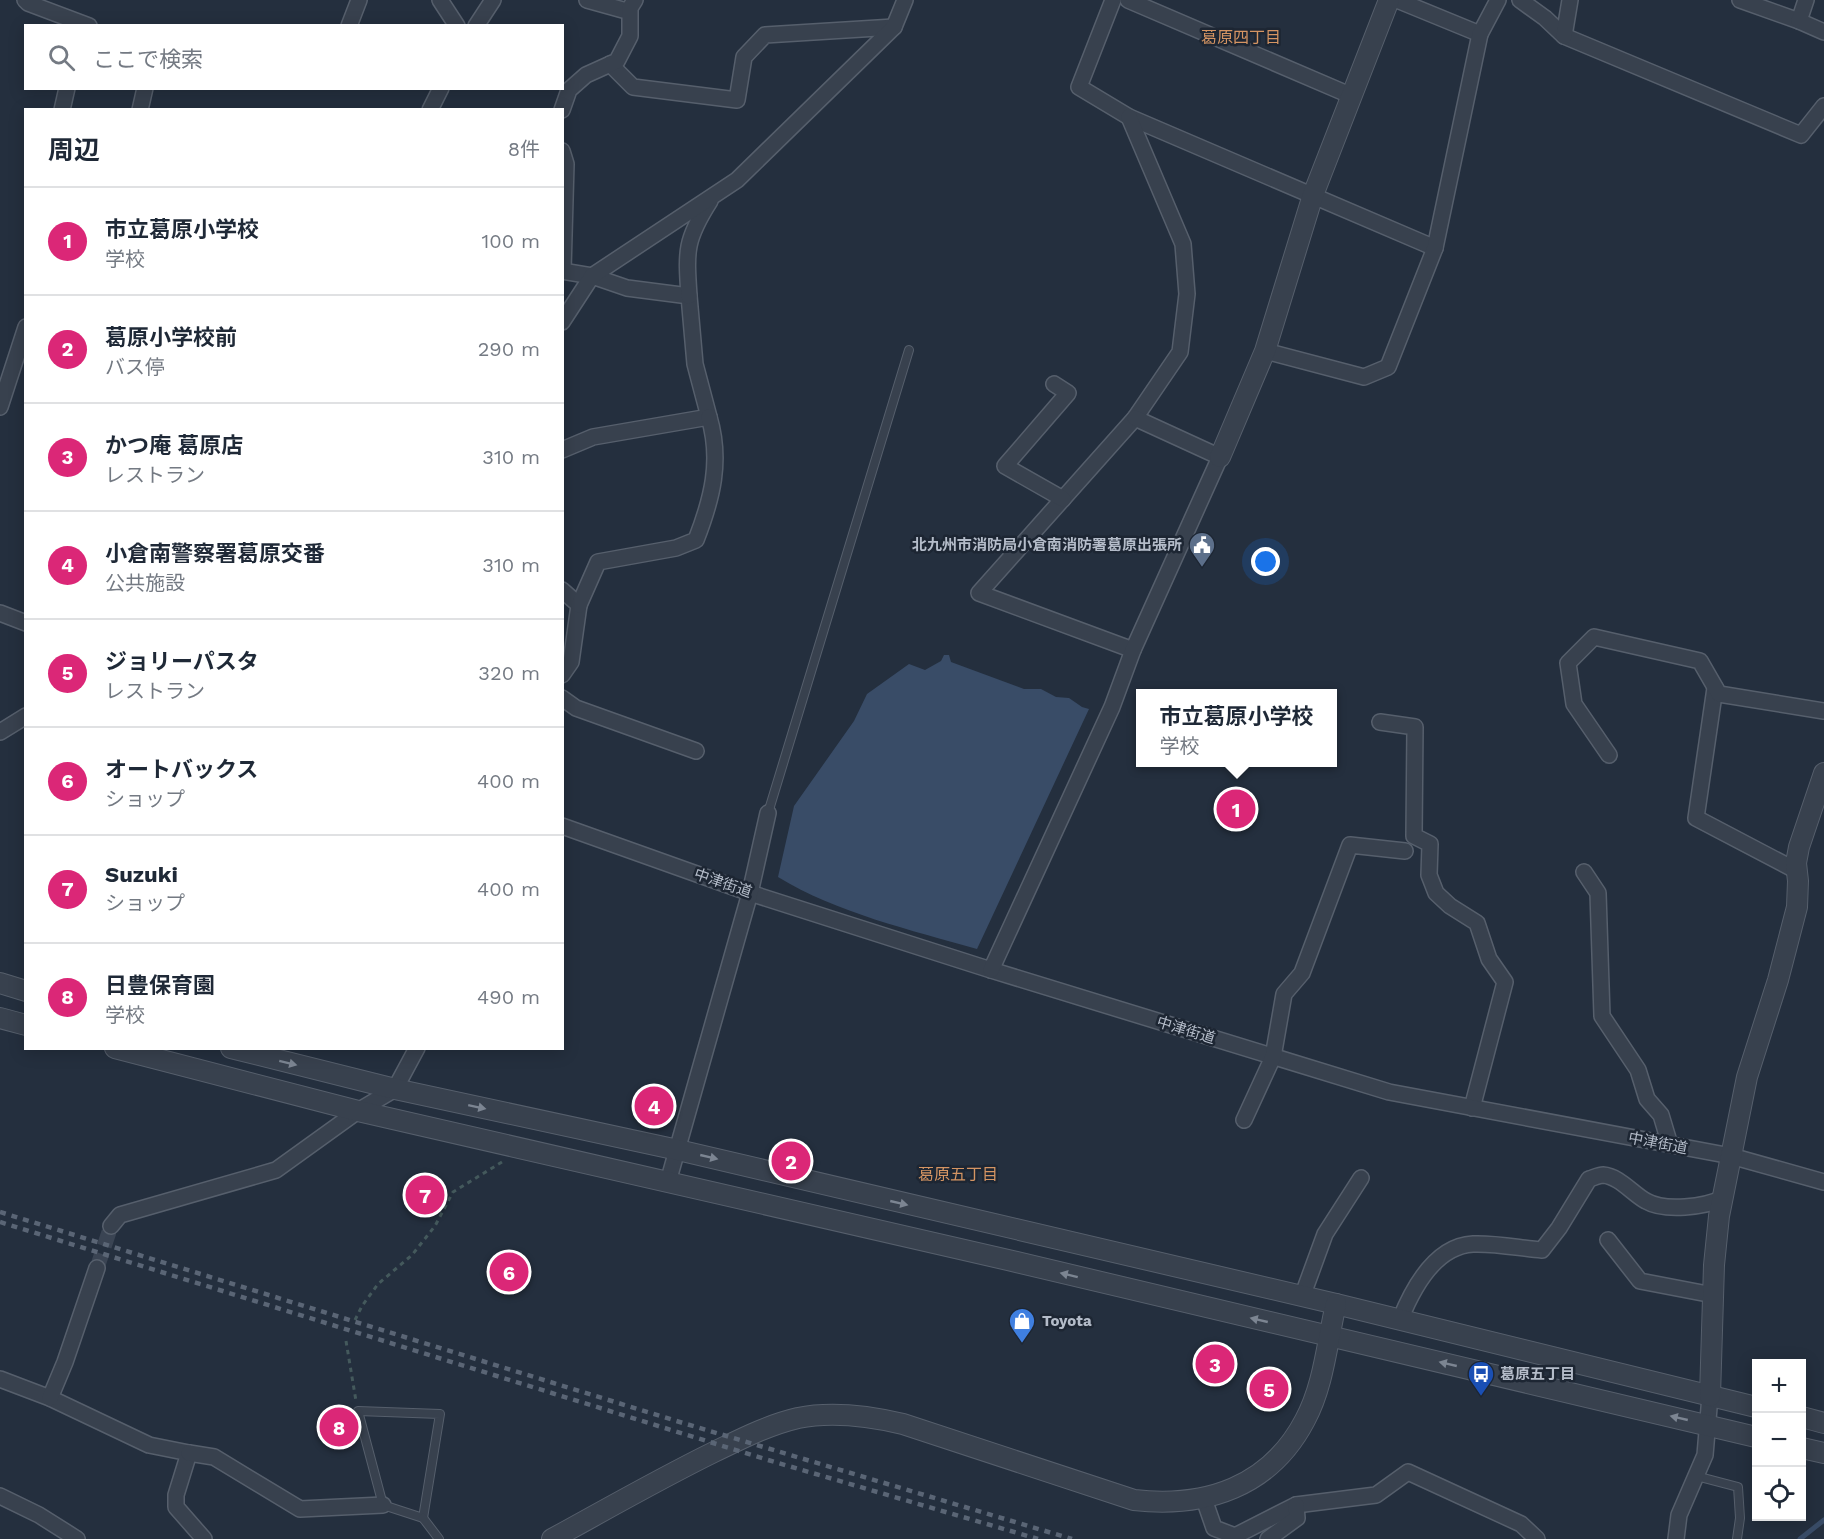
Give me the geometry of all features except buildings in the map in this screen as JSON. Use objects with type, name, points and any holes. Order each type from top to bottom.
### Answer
[{"type":"street","points":[[25,0],[81,24]]},
{"type":"street","points":[[350,24],[360,0]]},
{"type":"street","points":[[440,0],[456,24]]},
{"type":"street","points":[[478,24],[493,0]]},
{"type":"street","points":[[563,108],[569,90],[586,75],[616,61],[630,36],[629,5],[587,0]]},
{"type":"street","points":[[564,319],[592,276],[737,180],[894,27],[905,0]]},
{"type":"street","points":[[1113,0],[1079,87],[1129,117],[1435,248]]},
{"type":"street","points":[[1128,0],[1352,96]]},
{"type":"street","points":[[991,970],[1112,707],[1133,651],[1220,457],[1264,351],[1314,195],[1389,0]]},
{"type":"street","points":[[1397,0],[1480,34]]},
{"type":"street","points":[[1264,351],[1364,377],[1388,368],[1435,248],[1480,34],[1498,0]]},
{"type":"street","points":[[1520,0],[1545,18],[1564,36],[1801,135],[1824,106]]},
{"type":"street","points":[[1564,36],[1570,0]]},
{"type":"street","points":[[1740,0],[1824,32]]},
{"type":"street","points":[[1799,21],[1806,0]]},
{"type":"street","points":[[610,64],[633,87],[737,100],[744,57],[765,35],[894,27]]},
{"type":"street","points":[[62,108],[67,90]]},
{"type":"street","points":[[140,108],[145,90]]},
{"type":"street","points":[[431,108],[440,90]]},
{"type":"street","points":[[1129,117],[1183,244],[1187,294],[1180,352],[1135,418],[980,593],[1133,651]]},
{"type":"street","points":[[564,158],[566,164],[564,235]]},
{"type":"street","points":[[564,672],[571,662],[579,605],[598,561],[676,548],[696,540],[714,487],[714,433],[695,364],[687,262],[688,242],[696,222],[713,196]]},
{"type":"street","points":[[564,271],[592,276],[627,288],[689,296]]},
{"type":"street","points":[[0,407],[24,333]]},
{"type":"street","points":[[1054,384],[1068,393],[1005,466],[1063,499]]},
{"type":"street","points":[[564,449],[593,437],[709,417]]},
{"type":"street","points":[[1135,418],[1220,457]]},
{"type":"street","points":[[564,592],[579,605]]},
{"type":"street","points":[[0,613],[24,622]]},
{"type":"street","points":[[1609,755],[1574,704],[1568,663],[1594,638],[1700,661],[1719,694],[1824,711]]},
{"type":"street","points":[[1715,688],[1696,818],[1797,871]]},
{"type":"street","points":[[564,699],[576,708],[696,751]]},
{"type":"street","points":[[0,732],[24,717]]},
{"type":"street","points":[[1380,722],[1415,727],[1414,836],[1430,844],[1429,875],[1436,893],[1450,906],[1477,923],[1489,959],[1505,982],[1472,1108]]},
{"type":"street","points":[[1676,1539],[1679,1515],[1705,1455],[1710,1396],[1714,1264],[1723,1197],[1747,1077],[1778,980],[1797,907],[1799,847],[1824,773]]},
{"type":"street","points":[[668,1182],[750,893],[768,813]]},
{"type":"street","name":"中津街道","points":[[564,827],[750,893],[991,970],[1389,1092],[1731,1156],[1824,1182]]},
{"type":"street","points":[[1244,1119],[1273,1057],[1284,994],[1302,973],[1350,844],[1405,851]]},
{"type":"street","points":[[1584,872],[1598,893],[1602,1016],[1638,1070],[1647,1099],[1660,1115],[1670,1145]]},
{"type":"street","points":[[0,983],[24,990]]},
{"type":"street","points":[[0,1018],[24,1024]]},
{"type":"street","points":[[123,1050],[358,1111],[1752,1436]]},
{"type":"street","points":[[239,1050],[395,1089],[678,1150],[1336,1304],[1752,1406]]},
{"type":"street","points":[[111,1226],[120,1215],[276,1170],[358,1111],[395,1089],[416,1050]]},
{"type":"street","points":[[1401,1320],[1411,1292],[1439,1258],[1455,1248],[1471,1244],[1542,1250],[1559,1228],[1589,1179],[1603,1175],[1616,1180],[1649,1203],[1677,1207],[1708,1205],[1723,1197]]},
{"type":"street","points":[[1302,1297],[1325,1234],[1361,1178]]},
{"type":"street","points":[[1608,1240],[1640,1281],[1713,1294]]},
{"type":"street","points":[[50,1398],[65,1362],[97,1268]]},
{"type":"street","points":[[552,1539],[682,1468],[765,1427],[800,1418],[837,1415],[872,1416],[903,1424],[1134,1500],[1161,1503],[1204,1499],[1235,1488],[1264,1472],[1288,1448],[1306,1419],[1321,1377],[1336,1304]]},
{"type":"street","points":[[0,1379],[50,1398],[149,1445],[214,1457],[300,1509],[383,1505]]},
{"type":"street","points":[[1806,1418],[1824,1423]]},
{"type":"street","points":[[1806,1449],[1824,1453]]},
{"type":"street","points":[[189,1453],[176,1495],[176,1507],[204,1539]]},
{"type":"street","points":[[1204,1499],[1214,1528],[1235,1536],[1296,1505],[1376,1495],[1408,1472],[1521,1524],[1537,1539]]},
{"type":"street","points":[[0,1496],[39,1515],[77,1539]]},
{"type":"street","points":[[1268,1539],[1297,1518],[1296,1505]]},
{"type":"lane","points":[[768,813],[909,350]]},
{"type":"lane","points":[[423,1518],[440,1414],[358,1411],[383,1505],[423,1518],[439,1539]]},
{"type":"lane","points":[[1696,1476],[1738,1488],[1740,1518],[1737,1539]]},
{"type":"path","points":[[355,1320],[378,1284],[412,1255],[435,1226],[453,1192],[524,1149]]},
{"type":"path","points":[[346,1341],[358,1411]]},
{"type":"water","points":[[944,655],[949,655],[951,662],[1024,689],[1041,689],[1056,697],[1069,698],[1089,709],[977,949],[849,911],[778,877],[794,806],[854,721],[867,694],[909,664],[925,670],[941,661]]},
{"type":"waterway","points":[[1800,1539],[1824,1520]]},
{"type":"tunnel","points":[[97,1268],[111,1226]]},
{"type":"railway","points":[[0,1212],[683,1423],[1072,1539]]},
{"type":"railway","points":[[0,1222],[768,1460],[1038,1539]]},
{"type":"place","name":"北九州市消防局小倉南消防署葛原出張所","points":[[1202,568]]},
{"type":"place","name":"市立葛原小学校","points":[[1236,809]]},
{"type":"place","name":"小倉南警察署葛原交番","points":[[654,1106]]},
{"type":"place","name":"葛原小学校前","points":[[791,1161]]},
{"type":"place","name":"Suzuki","points":[[425,1195]]},
{"type":"place","name":"オートバックス","points":[[509,1272]]},
{"type":"place","name":"Toyota","points":[[1022,1344]]},
{"type":"place","name":"かつ庵 葛原店","points":[[1215,1364]]},
{"type":"place","name":"ジョリーパスタ","points":[[1269,1389]]},
{"type":"place","name":"葛原五丁目","points":[[1481,1397]]},
{"type":"place","name":"日豊保育園","points":[[339,1427]]},
{"type":"district","name":"葛原四丁目","points":[[1241,37]]},
{"type":"district","name":"葛原五丁目","points":[[958,1174]]}]
